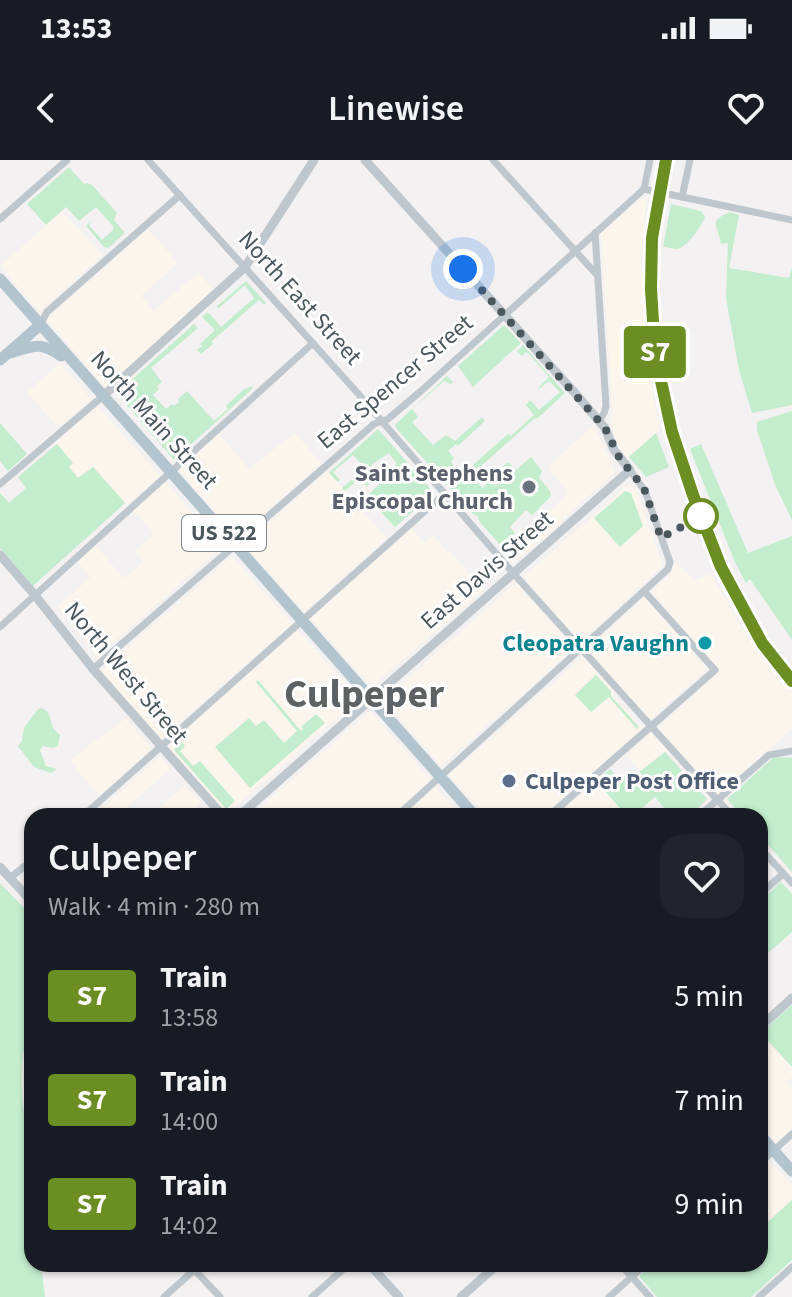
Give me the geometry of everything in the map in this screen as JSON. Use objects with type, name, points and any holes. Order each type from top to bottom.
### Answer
[{"type":"main road","name":"North Main Street","points":[[0,279],[370,699]]},
{"type":"main road","name":"US 522","points":[[4,357],[40,325]]},
{"type":"main road","name":"US 522","points":[[4,357],[32,347],[45,346],[78,368]]},
{"type":"main road","name":"US 522","points":[[370,699],[468,808]]},
{"type":"main road","points":[[768,1144],[792,1171]]},
{"type":"street","points":[[0,219],[67,160]]},
{"type":"street","name":"North East Street","points":[[148,160],[724,808]]},
{"type":"street","points":[[0,484],[103,396],[245,267],[314,160]]},
{"type":"street","points":[[365,160],[605,428],[620,459],[645,491],[670,565],[406,808]]},
{"type":"street","points":[[493,160],[597,275]]},
{"type":"street","points":[[650,160],[644,189],[792,220]]},
{"type":"street","points":[[682,197],[690,160]]},
{"type":"street","name":"East Spencer Street","points":[[93,669],[374,424],[388,419],[421,391],[644,189]]},
{"type":"street","points":[[40,325],[47,312],[180,195]]},
{"type":"street","points":[[595,233],[606,406],[599,421]]},
{"type":"street","points":[[0,627],[313,343]]},
{"type":"street","name":"East Davis Street","points":[[248,808],[630,470]]},
{"type":"street","points":[[92,808],[444,494]]},
{"type":"street","name":"North West Street","points":[[0,555],[93,669],[216,808]]},
{"type":"street","points":[[558,808],[715,670],[644,591]]},
{"type":"street","points":[[708,808],[769,755],[792,751]]},
{"type":"street","points":[[768,857],[792,883]]},
{"type":"street","points":[[0,867],[24,893]]},
{"type":"street","points":[[10,878],[24,867]]},
{"type":"street","points":[[768,887],[783,874]]},
{"type":"street","points":[[768,1020],[792,998]]},
{"type":"street","points":[[768,1156],[792,1134]]},
{"type":"street","points":[[759,1297],[792,1267]]},
{"type":"street","points":[[164,1297],[189,1272]]},
{"type":"street","points":[[200,1272],[220,1297]]},
{"type":"street","points":[[312,1297],[340,1272]]},
{"type":"street","points":[[376,1272],[399,1297]]},
{"type":"street","points":[[461,1297],[489,1272]]},
{"type":"street","points":[[627,1272],[650,1297]]},
{"type":"street","points":[[609,1297],[637,1272]]},
{"type":"shaded area","points":[[641,198],[647,198],[641,257],[644,334],[659,431],[627,459],[617,447],[611,421],[601,233]]},
{"type":"shaded area","points":[[62,211],[103,255],[39,312],[0,266]]},
{"type":"shaded area","points":[[148,229],[178,263],[141,296],[154,311],[198,272],[214,290],[106,388],[46,319]]},
{"type":"shaded area","points":[[60,363],[91,399],[58,428],[27,392]]},
{"type":"shaded area","points":[[98,406],[160,476],[127,505],[93,467],[79,479],[68,467],[72,462],[55,443]]},
{"type":"shaded area","points":[[594,425],[615,472],[514,564],[503,552],[569,493],[547,467]]},
{"type":"shaded area","points":[[219,433],[249,469],[295,433],[321,463],[238,537],[179,470]]},
{"type":"shaded area","points":[[327,471],[387,538],[304,612],[244,545]]},
{"type":"shaded area","points":[[165,481],[222,547],[97,657],[57,606],[90,578],[77,561],[95,545],[124,578],[143,562],[135,551],[154,534],[133,510]]},
{"type":"shaded area","points":[[629,484],[637,490],[663,566],[580,642],[523,577]]},
{"type":"shaded area","points":[[412,528],[424,542],[433,535],[484,590],[371,687],[310,618]]},
{"type":"shaded area","points":[[232,556],[292,624],[160,739],[102,673],[103,669]]},
{"type":"shaded area","points":[[674,564],[695,580],[711,574],[747,637],[792,691],[792,729],[718,794],[658,728],[720,671],[651,592],[671,573]]},
{"type":"shaded area","points":[[516,583],[575,648],[441,766],[383,700]]},
{"type":"shaded area","points":[[645,597],[707,669],[650,720],[588,650]]},
{"type":"shaded area","points":[[297,630],[359,698],[234,808],[222,808],[167,747]]},
{"type":"shaded area","points":[[583,656],[614,691],[613,696],[643,728],[551,808],[479,808],[449,775]]},
{"type":"shaded area","points":[[370,711],[431,780],[400,808],[259,808]]},
{"type":"shaded area","points":[[126,718],[152,749],[99,796],[69,760]]},
{"type":"shaded area","points":[[651,733],[667,750],[641,772],[626,755]]},
{"type":"shaded area","points":[[160,756],[171,769],[126,808],[102,808]]},
{"type":"shaded area","points":[[596,781],[620,808],[565,808]]},
{"type":"shaded area","points":[[185,785],[201,803],[195,808],[158,808]]},
{"type":"shaded area","points":[[436,787],[454,808],[412,808]]},
{"type":"shaded area","points":[[768,1042],[792,1067],[792,1077],[787,1082],[792,1088],[792,1128],[776,1142],[768,1134]]},
{"type":"shaded area","points":[[768,1161],[792,1185],[792,1200],[768,1222]]},
{"type":"green space","points":[[69,167],[84,184],[92,185],[117,213],[114,220],[125,233],[108,248],[86,226],[93,220],[89,225],[102,240],[113,230],[96,207],[79,221],[66,207],[46,225],[27,204]]},
{"type":"green space","points":[[671,204],[701,211],[705,217],[693,236],[677,249],[663,247]]},
{"type":"green space","points":[[730,212],[739,215],[729,268],[789,278],[792,268],[792,405],[752,413],[739,370],[726,298],[728,243],[721,244],[716,225],[718,219]]},
{"type":"green space","points":[[246,281],[266,303],[264,305],[259,300],[201,354],[197,350],[202,346],[200,344],[215,330],[202,317],[207,312],[221,327],[254,298],[245,285],[219,308],[216,307]]},
{"type":"green space","points":[[194,324],[198,328],[151,368],[162,382],[153,395],[166,409],[179,402],[178,399],[187,391],[214,421],[243,390],[252,386],[252,389],[174,460],[117,394]]},
{"type":"green space","points":[[504,325],[521,343],[473,387],[458,366]]},
{"type":"green space","points":[[523,345],[565,393],[471,475],[482,488],[491,480],[496,486],[498,484],[491,477],[508,462],[516,470],[531,457],[542,471],[539,478],[551,496],[532,515],[526,510],[510,527],[515,533],[502,547],[395,425],[447,376],[453,382],[444,381],[412,409],[418,417],[412,422],[433,445],[446,435],[455,441],[482,417],[485,421],[458,446],[456,444],[448,451],[457,469],[461,466],[469,474],[475,468],[473,465],[534,415],[526,405],[530,400],[539,410],[560,392],[549,381],[538,388],[549,377],[528,353],[522,356],[517,351]]},
{"type":"green space","points":[[792,411],[792,520],[776,487],[757,422]]},
{"type":"green space","points":[[0,423],[27,454],[8,471],[0,461]]},
{"type":"green space","points":[[378,429],[434,493],[395,527],[370,500],[360,509],[357,505],[384,480],[380,475],[397,464],[389,453],[371,465],[376,471],[367,487],[360,478],[345,491],[342,488],[365,468],[353,455],[333,472],[340,480],[338,482],[329,473]]},
{"type":"green space","points":[[656,433],[669,467],[646,477],[629,457]]},
{"type":"green space","points":[[57,444],[73,463],[69,467],[78,478],[93,467],[125,503],[33,586],[0,548],[0,493],[9,503],[26,488],[18,477]]},
{"type":"green space","points":[[701,444],[748,553],[792,536],[792,640],[750,579],[746,583],[735,562],[690,449]]},
{"type":"green space","points":[[625,491],[631,493],[643,526],[620,547],[594,518]]},
{"type":"green space","points":[[596,675],[639,727],[637,729],[609,697],[591,712],[575,695]]},
{"type":"green space","points":[[258,680],[301,731],[301,727],[316,714],[325,723],[250,788],[215,747],[249,718],[256,726],[264,720],[284,743],[297,731],[256,682]]},
{"type":"green space","points":[[38,709],[48,712],[53,728],[60,735],[58,746],[43,746],[40,750],[46,766],[57,769],[51,773],[34,767],[18,746],[24,728]]},
{"type":"green space","points":[[181,741],[185,746],[180,751],[193,766],[200,761],[235,801],[225,808],[174,750]]},
{"type":"green space","points":[[665,752],[707,799],[698,808],[664,808],[655,797],[642,808],[620,808],[596,781],[610,769],[616,775],[605,785],[613,793],[617,789],[614,785],[625,776],[629,780]]},
{"type":"green space","points":[[774,757],[792,758],[792,872],[768,845],[768,808],[735,808],[727,799]]},
{"type":"green space","points":[[781,882],[792,894],[792,932],[768,953],[768,894]]},
{"type":"green space","points":[[0,883],[24,908],[24,1272],[42,1272],[45,1297],[0,1297]]},
{"type":"green space","points":[[792,1005],[792,1067],[768,1041],[768,1027]]},
{"type":"green space","points":[[792,1200],[792,1260],[751,1297],[657,1297],[639,1276],[643,1272],[768,1272],[768,1222]]},
{"type":"railway","points":[[666,160],[652,238],[651,289],[655,353],[672,432],[721,567],[762,643],[792,681]]},
{"type":"train","name":"S7","points":[[666,160],[652,238],[651,289],[655,353],[672,432],[721,567],[762,643],[792,681]]},
{"type":"place","name":"Saint Stephens Episcopal Church","points":[[529,487]]},
{"type":"place","name":"Cleopatra Vaughn","points":[[705,643]]},
{"type":"place","name":"Culpeper Post Office","points":[[509,781]]},
{"type":"district","name":"Culpeper","points":[[364,694]]},
{"type":"route","points":[[463,269],[605,428],[614,450],[645,491],[661,538],[701,516]]}]
